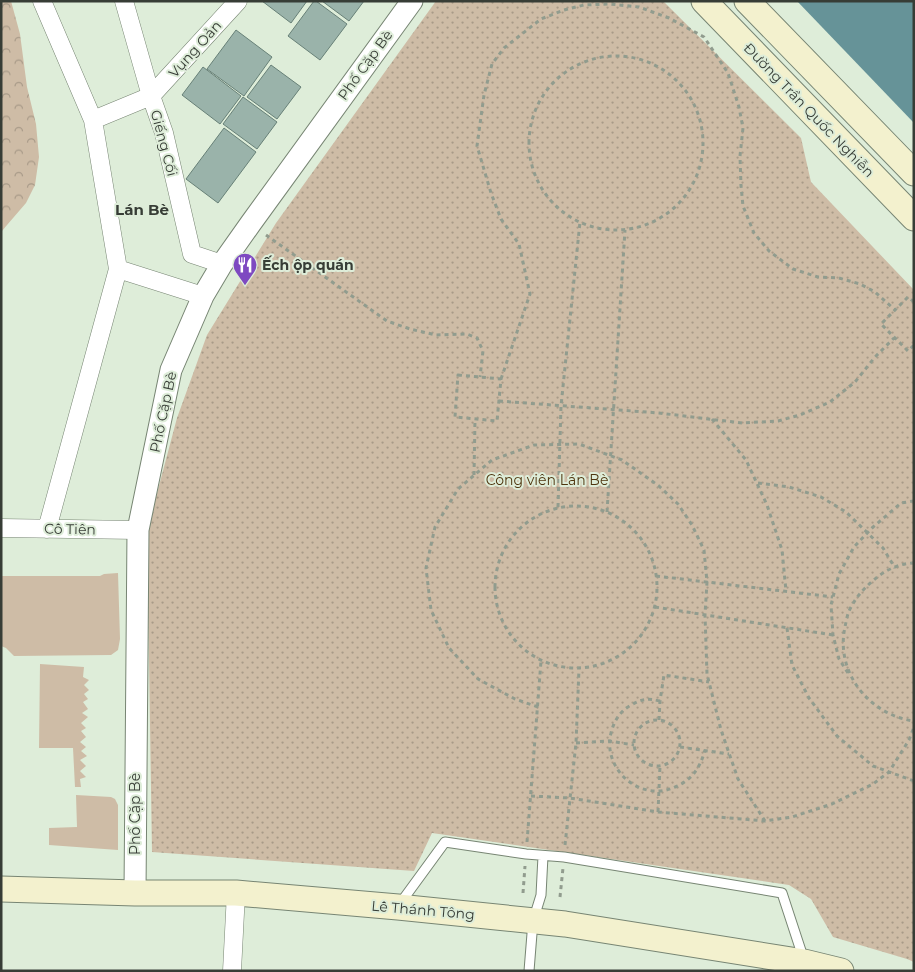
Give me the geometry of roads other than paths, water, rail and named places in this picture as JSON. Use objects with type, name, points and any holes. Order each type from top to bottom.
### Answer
[{"type":"main road","name":"Đường Trần Quốc Nghiễn","points":[[704,1],[914,218]]},
{"type":"main road","points":[[747,1],[914,173]]},
{"type":"main road","name":"Lê Thánh Tông","points":[[1,889],[135,893],[236,893],[398,907],[565,924],[804,962],[841,971]]},
{"type":"street","points":[[42,1],[93,120],[118,269],[47,529]]},
{"type":"street","name":"Giếng Cối","points":[[124,1],[151,96],[164,133],[192,254],[222,264]]},
{"type":"street","name":"Vụng Oản","points":[[151,96],[238,1]]},
{"type":"street","name":"Phố Cặp Bè","points":[[135,893],[138,530],[171,370],[204,296],[222,264],[412,1]]},
{"type":"street","points":[[93,120],[151,96]]},
{"type":"street","points":[[118,269],[204,296]]},
{"type":"street","name":"Cô Tiên","points":[[1,528],[138,530]]},
{"type":"street","points":[[232,971],[236,893]]},
{"type":"lane","points":[[398,907],[445,842],[526,854],[564,857],[782,893],[804,962]]},
{"type":"lane","points":[[529,971],[533,921],[541,895],[543,856]]},
{"type":"water","points":[[797,1],[914,1],[914,123]]},
{"type":"place","name":"Ếch ộp quán","points":[[245,286]]},
{"type":"district","name":"Lán Bè","points":[[142,209]]},
{"type":"park label","name":"Công viên Lán Bè","points":[[547,480]]}]
